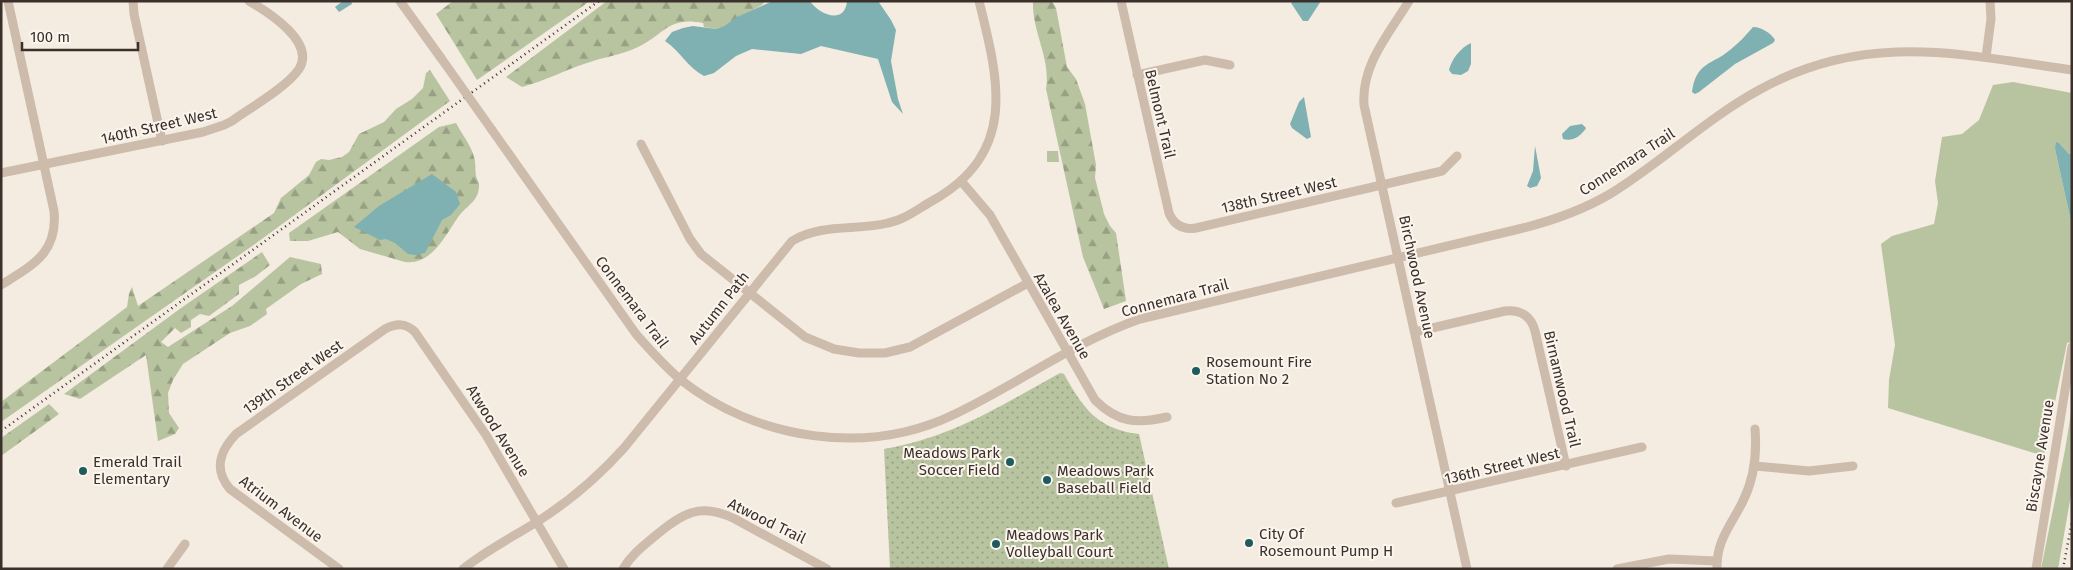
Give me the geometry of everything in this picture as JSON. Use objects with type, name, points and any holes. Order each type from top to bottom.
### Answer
[{"type":"street","points":[[1,284],[32,266],[42,257],[53,236],[55,224],[54,211],[8,1]]},
{"type":"street","points":[[133,1],[134,14],[162,141]]},
{"type":"street","name":"140th Street West","points":[[1,173],[162,141],[224,125],[290,79],[301,62],[301,53],[296,37],[249,1]]},
{"type":"street","name":"Connemara Trail","points":[[400,1],[636,334],[660,362],[680,379],[724,408],[758,423],[798,433],[838,438],[868,437],[918,428],[949,417],[1067,352],[1112,330],[1146,318],[1543,223],[1588,206],[1626,184],[1752,94],[1779,80],[1810,68],[1847,58],[1890,51],[1935,51],[2072,70]]},
{"type":"street","name":"Autumn Path","points":[[463,569],[485,552],[537,522],[594,480],[624,448],[786,247],[800,236],[815,231],[894,222],[942,196],[961,181],[984,151],[992,132],[997,108],[997,83],[979,1]]},
{"type":"street","name":"Belmont Trail","points":[[1121,1],[1169,213],[1174,222],[1182,227]]},
{"type":"street","name":"Birchwood Avenue","points":[[1409,1],[1373,59],[1364,85],[1366,111],[1467,569]]},
{"type":"street","points":[[1986,57],[1991,19],[1990,1]]},
{"type":"street","points":[[1137,75],[1205,60],[1230,66]]},
{"type":"street","points":[[641,144],[696,248],[708,261],[796,331],[815,342],[846,352],[873,354],[898,350],[924,341],[1028,283]]},
{"type":"street","name":"138th Street West","points":[[1182,227],[1196,228],[1442,171],[1457,156]]},
{"type":"street","name":"Azalea Avenue","points":[[961,181],[988,210],[1092,396],[1104,408],[1135,422],[1147,422],[1166,417]]},
{"type":"street","name":"Birnamwood Trail","points":[[1415,332],[1505,311],[1518,311],[1528,317],[1534,326],[1566,466]]},
{"type":"street","name":"139th Street West","points":[[220,462],[225,445],[236,434],[394,325]]},
{"type":"street","name":"Atwood Avenue","points":[[394,325],[406,326],[415,332],[486,435],[564,569]]},
{"type":"street","name":"Biscayne Avenue","points":[[2036,569],[2072,347]]},
{"type":"street","points":[[1617,569],[1669,559],[1717,565],[1723,536],[1746,495],[1755,466],[1755,429]]},
{"type":"street","name":"136th Street West","points":[[1396,503],[1566,466],[1642,447]]},
{"type":"street","name":"Atrium Avenue","points":[[220,462],[220,472],[224,482],[230,489],[339,569]]},
{"type":"street","points":[[1755,466],[1809,471],[1853,466]]},
{"type":"street","name":"Atwood Trail","points":[[623,569],[640,548],[677,519],[692,512],[707,510],[722,513],[735,519],[827,569]]},
{"type":"street","points":[[167,569],[185,544]]},
{"type":"green space","points":[[453,1],[590,1],[477,80],[436,14]]},
{"type":"green space","points":[[607,1],[765,1],[762,5],[716,29],[704,27],[703,23],[691,21],[674,24],[632,50],[593,61],[530,85],[522,87],[506,77]]},
{"type":"green space","points":[[1052,1],[1056,8],[1067,67],[1076,79],[1085,104],[1096,165],[1095,178],[1104,214],[1116,233],[1126,301],[1104,309],[1083,257],[1046,89],[1046,67],[1033,13],[1033,2]]},
{"type":"green space","points":[[430,70],[450,101],[255,244],[1,422],[1,402],[127,307],[132,287],[138,306],[274,213],[281,198],[309,175],[316,162],[321,159],[329,160],[342,157],[349,152],[359,134],[384,122],[396,109],[412,99],[423,88],[426,73]]},
{"type":"green space","points":[[2013,82],[2072,93],[2072,153],[2069,154],[2059,143],[2055,149],[2072,226],[2072,342],[2067,343],[2044,456],[1888,408],[1889,380],[1895,345],[1881,244],[1892,236],[1934,224],[1938,203],[1935,181],[1942,137],[1962,134],[1979,120],[1993,85]]},
{"type":"green space","points":[[456,123],[473,153],[479,184],[478,192],[437,248],[423,259],[405,262],[360,249],[338,232],[308,241],[290,241],[289,233],[439,127]]},
{"type":"green space","points":[[1047,151],[1058,151],[1059,162],[1047,162]]},
{"type":"green space","points":[[262,252],[270,265],[256,276],[239,285],[239,294],[209,316],[200,314],[191,320],[191,327],[181,333],[175,328],[161,342],[168,347],[232,306],[290,257],[321,264],[322,274],[301,284],[266,309],[267,314],[250,326],[230,333],[183,364],[173,380],[168,393],[169,413],[179,428],[175,434],[158,441],[146,355],[80,399],[64,394],[181,308]]},
{"type":"green space","points":[[1060,373],[1064,374],[1085,407],[1102,422],[1124,431],[1139,434],[1169,569],[890,568],[884,449],[908,444],[954,429]]},
{"type":"green space","points":[[49,404],[59,414],[1,456],[1,438]]},
{"type":"green space","points":[[2072,407],[2072,489],[2058,569],[2041,569],[2065,450]]},
{"type":"water","points":[[343,1],[351,1],[352,4],[339,12],[335,7]]},
{"type":"water","points":[[773,1],[810,1],[819,10],[831,15],[837,15],[842,13],[847,1],[878,1],[896,30],[891,61],[898,99],[903,114],[892,102],[878,59],[821,46],[801,54],[752,49],[736,56],[714,73],[704,76],[693,69],[665,41],[672,32],[683,28],[693,26],[716,29],[739,16]]},
{"type":"water","points":[[1293,1],[1321,1],[1308,21],[1303,21],[1291,3]]},
{"type":"water","points":[[1753,27],[1762,29],[1773,37],[1775,40],[1773,43],[1735,64],[1699,92],[1695,94],[1692,92],[1694,82],[1701,69],[1733,47]]},
{"type":"water","points":[[1471,43],[1471,64],[1468,71],[1461,75],[1452,74],[1449,70],[1454,58]]},
{"type":"water","points":[[1304,97],[1311,137],[1307,139],[1292,128],[1290,124],[1299,102]]},
{"type":"water","points":[[1582,124],[1586,128],[1582,134],[1570,140],[1563,139],[1562,134],[1570,126]]},
{"type":"water","points":[[2056,142],[2069,154],[2072,153],[2072,226],[2055,149]]},
{"type":"water","points":[[1535,146],[1541,178],[1537,186],[1530,188],[1527,186],[1533,171]]},
{"type":"water","points":[[432,174],[456,192],[460,204],[451,215],[442,220],[425,253],[408,254],[395,243],[386,239],[380,240],[354,227],[379,206]]},
{"type":"railway","points":[[1,431],[599,1]]},
{"type":"railway","points":[[2063,569],[2072,521]]},
{"type":"place","name":"Rosemount Fire Station No 2","points":[[1196,371]]},
{"type":"place","name":"Meadows Park Soccer Field","points":[[1010,462]]},
{"type":"place","name":"Emerald Trail Elementary","points":[[83,471]]},
{"type":"place","name":"Meadows Park Baseball Field","points":[[1047,480]]},
{"type":"place","name":"City Of Rosemount Pump H","points":[[1249,543]]},
{"type":"place","name":"Meadows Park Volleyball Court","points":[[996,544]]}]
